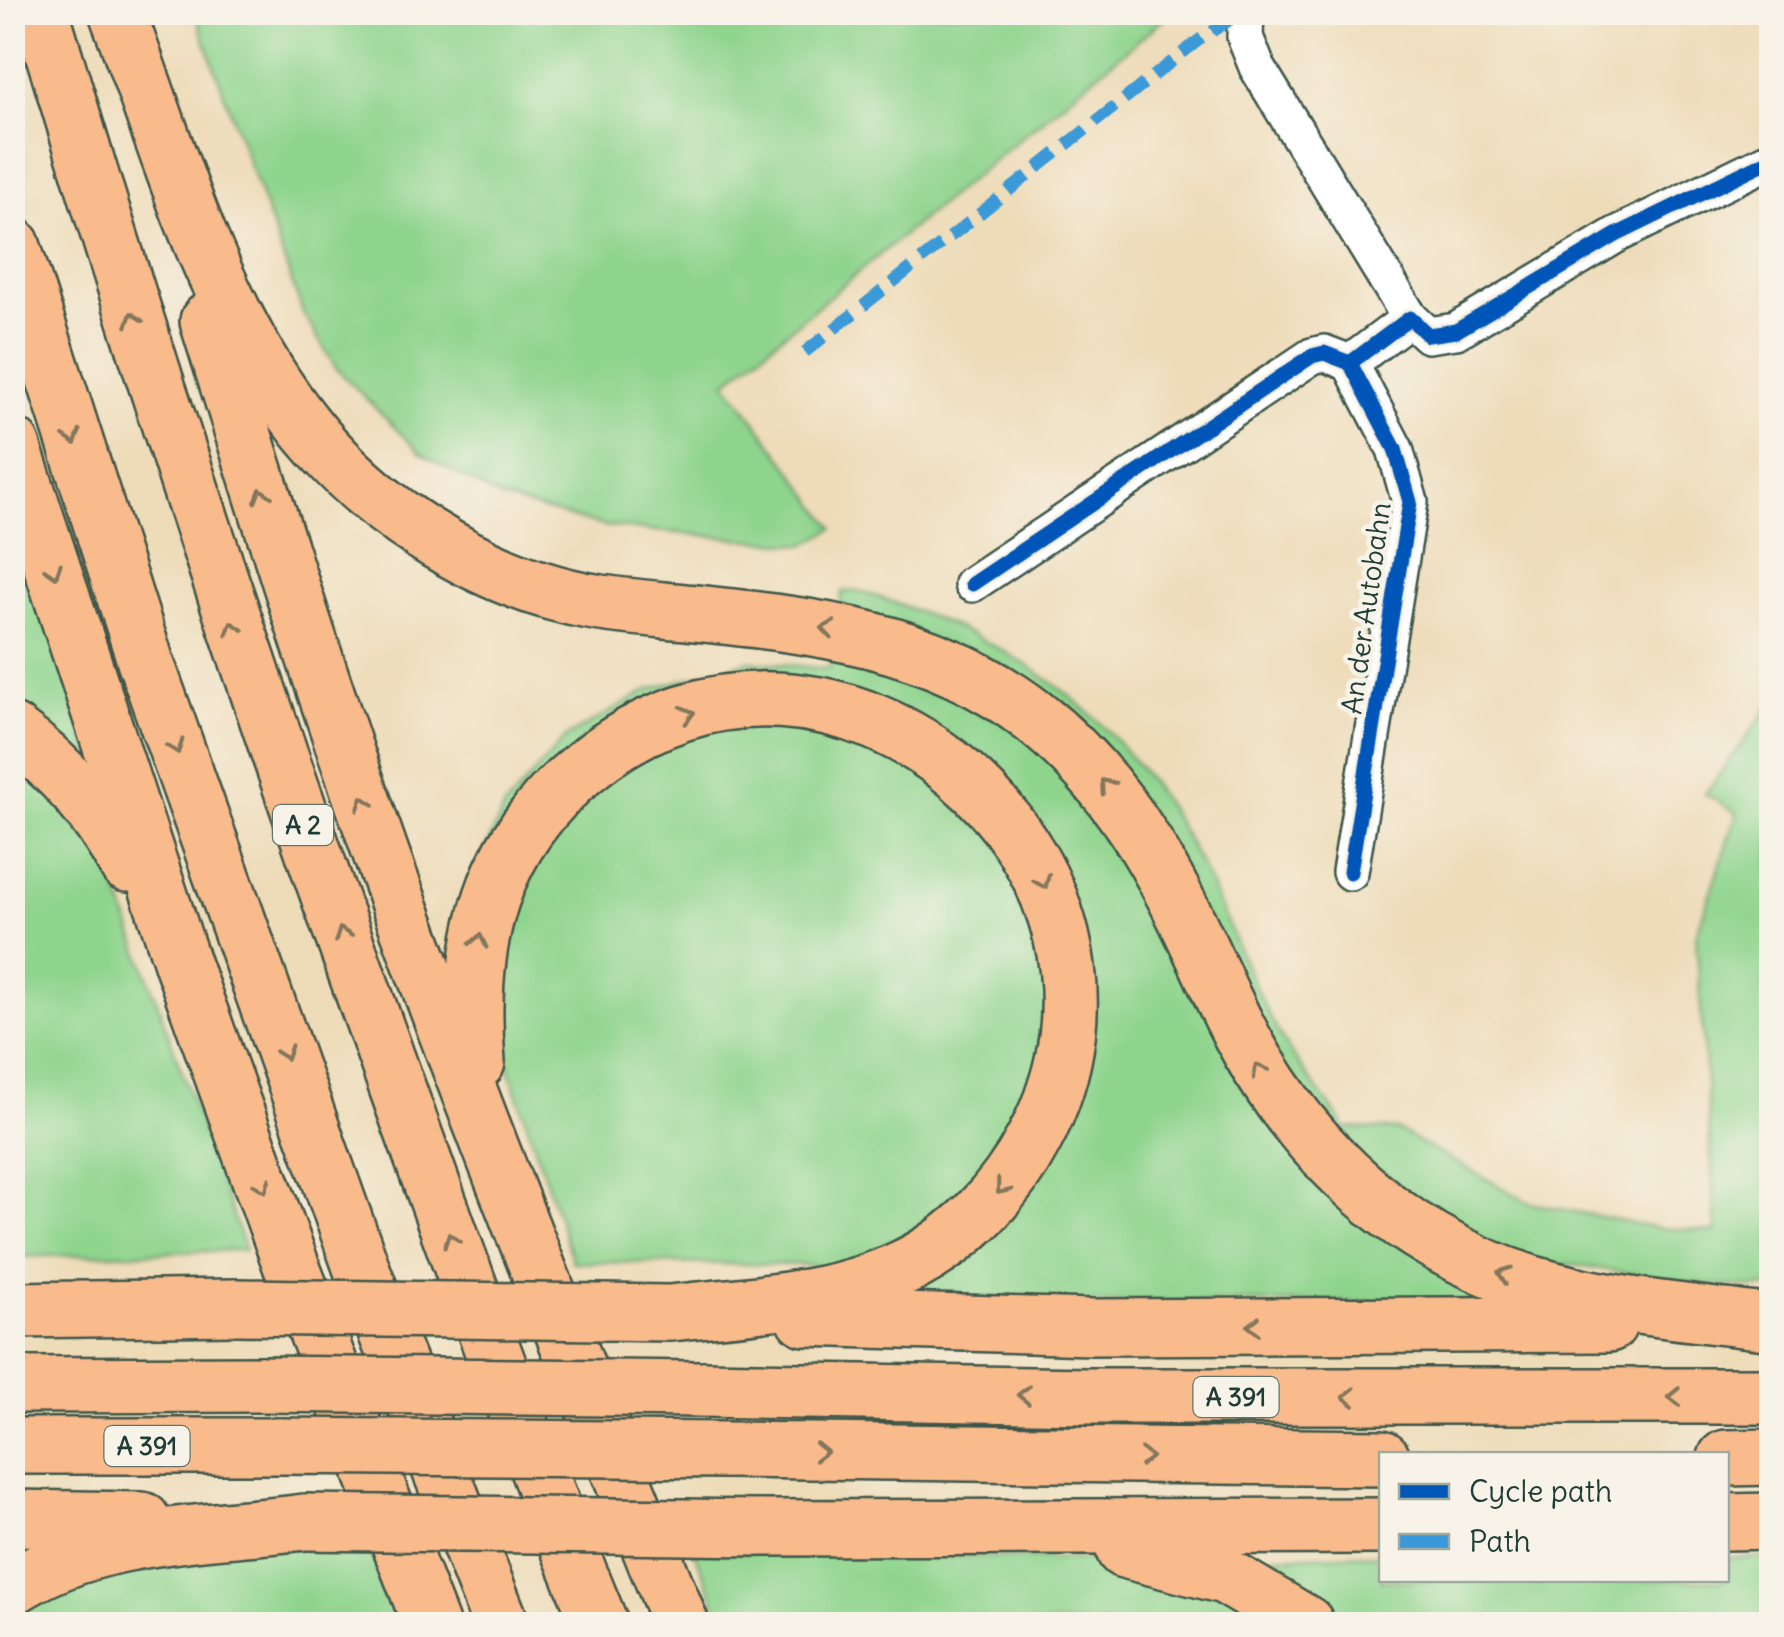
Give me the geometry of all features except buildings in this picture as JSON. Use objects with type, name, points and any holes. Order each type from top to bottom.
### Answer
[{"type":"highway","name":"A 2","points":[[41,12],[127,301],[245,661],[550,1509],[600,1624]]},
{"type":"highway","points":[[114,12],[302,623],[389,875],[482,1124],[680,1624]]},
{"type":"highway","points":[[114,12],[236,325],[299,425],[361,488],[447,548],[543,589],[594,602],[848,632],[943,662],[987,685],[1069,746],[1137,824],[1164,869],[1266,1081],[1294,1121],[1362,1191],[1442,1246],[1533,1284],[1580,1296],[1772,1322]]},
{"type":"highway","points":[[12,245],[159,700],[365,1278],[501,1624]]},
{"type":"highway","points":[[12,445],[182,962],[295,1276],[431,1624]]},
{"type":"highway","points":[[482,1124],[472,998],[484,918],[497,880],[530,824],[566,782],[597,757],[667,720],[706,709],[786,702],[828,707],[880,724],[940,756],[972,781],[1025,845],[1048,894],[1066,960],[1067,1029],[1058,1083],[1024,1158],[972,1221],[905,1268],[827,1294],[670,1314]]},
{"type":"highway","points":[[12,732],[45,756],[101,818],[182,962]]},
{"type":"highway","points":[[12,1310],[236,1307],[1092,1326],[1772,1322]]},
{"type":"highway","name":"A 391","points":[[12,1384],[1088,1396],[1772,1396]]},
{"type":"highway","name":"A 391","points":[[12,1446],[1379,1458]]},
{"type":"highway","points":[[1729,1458],[1772,1458]]},
{"type":"highway","points":[[12,1518],[1028,1530],[1379,1526]]},
{"type":"highway","points":[[1729,1522],[1772,1521]]},
{"type":"highway","points":[[12,1587],[71,1558],[116,1546],[305,1522]]},
{"type":"highway","points":[[1028,1530],[1173,1560],[1225,1576],[1306,1624]]},
{"type":"street","points":[[1246,12],[1245,37],[1257,67],[1410,318],[1428,334],[1456,331],[1616,236],[1772,158]]},
{"type":"street","points":[[972,584],[1312,356],[1324,353],[1350,363],[1410,318]]},
{"type":"street","name":"An der Autobahn","points":[[1350,363],[1395,449],[1410,502],[1350,872]]},
{"type":"green space","points":[[195,12],[1171,13],[726,382],[834,528],[805,545],[604,526],[502,499],[420,453],[336,368],[303,313]]},
{"type":"green space","points":[[12,512],[86,738],[108,864],[245,1250],[13,1257]]},
{"type":"green space","points":[[859,591],[968,633],[1016,659],[1060,688],[1100,723],[1136,763],[1169,809],[1199,862],[1280,1035],[1346,1128],[1397,1130],[1530,1203],[1659,1228],[1716,1232],[1696,936],[1737,813],[1705,794],[1771,704],[1771,1287],[1718,1286],[1567,1264],[1482,1302],[894,1303],[813,1265],[573,1262],[504,1054],[465,895],[504,808],[565,738],[648,690],[750,661],[829,669],[842,592]]},
{"type":"green space","points":[[12,1529],[369,1549],[401,1624],[13,1624]]},
{"type":"green space","points":[[694,1551],[1141,1560],[1379,1554],[1379,1582],[1729,1582],[1729,1558],[1771,1558],[1771,1624],[724,1624]]},
{"type":"marked path","points":[[805,352],[1199,40],[1242,12]]},
{"type":"cycle path","points":[[972,584],[1312,356],[1324,353],[1350,363],[1410,318],[1428,335],[1456,331],[1616,235],[1772,159]]},
{"type":"cycle path","points":[[1350,363],[1395,449],[1410,502],[1350,872]]}]
